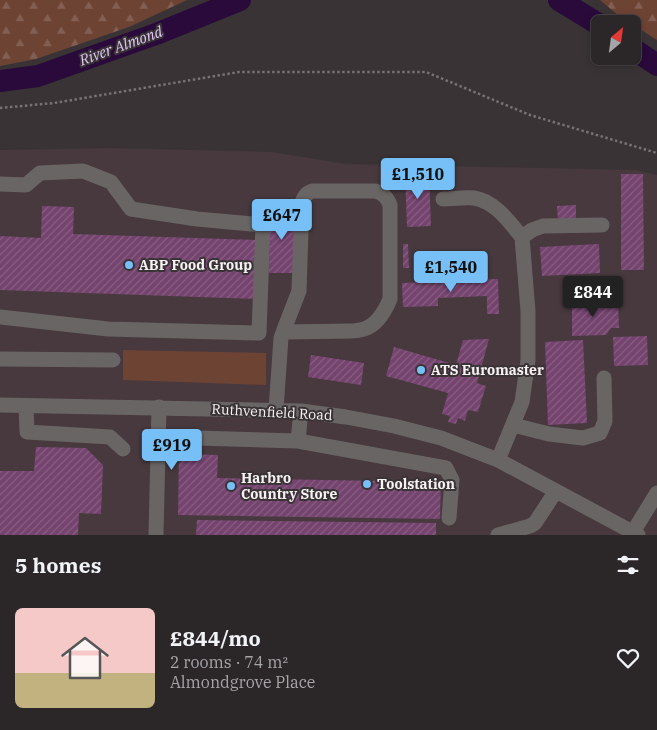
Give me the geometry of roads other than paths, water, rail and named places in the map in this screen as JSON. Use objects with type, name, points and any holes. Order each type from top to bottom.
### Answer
[{"type":"street","points":[[0,184],[26,185],[40,174],[83,171],[111,182],[132,209],[197,220],[263,225],[260,333],[108,329],[0,317]]},
{"type":"street","points":[[276,410],[281,338],[283,332],[299,291],[302,202],[306,194],[317,191],[375,191],[386,196],[390,205],[390,298],[382,315],[369,327],[362,330],[283,332]]},
{"type":"street","points":[[443,199],[475,198],[489,204],[508,220],[522,237],[528,311],[528,360],[522,402],[498,460]]},
{"type":"street","points":[[522,237],[532,230],[543,226],[602,225]]},
{"type":"street","points":[[0,359],[113,360]]},
{"type":"street","points":[[513,425],[549,434],[583,438],[600,433],[605,421],[604,378]]},
{"type":"street","name":"Ruthvenfield Road","points":[[0,405],[276,410],[346,416],[440,438],[498,460],[635,534]]},
{"type":"street","points":[[26,406],[27,432],[110,437],[123,449]]},
{"type":"street","points":[[156,535],[158,408]]},
{"type":"street","points":[[298,441],[301,411]]},
{"type":"street","points":[[197,438],[298,441],[446,468],[452,480],[450,518]]},
{"type":"street","points":[[498,535],[535,523],[556,491]]},
{"type":"street","points":[[635,534],[657,493]]},
{"type":"waterway","name":"River Almond","points":[[0,81],[38,76],[156,34],[240,0]]},
{"type":"waterway","name":"River Almond","points":[[559,0],[591,20]]},
{"type":"waterway","name":"River Almond","points":[[641,54],[657,65]]},
{"type":"place","name":"ABP Food Group","points":[[129,265]]},
{"type":"place","name":"ATS Euromaster","points":[[421,370]]},
{"type":"place","name":"Toolstation","points":[[367,484]]},
{"type":"place","name":"Harbro Country Store","points":[[231,486]]}]
